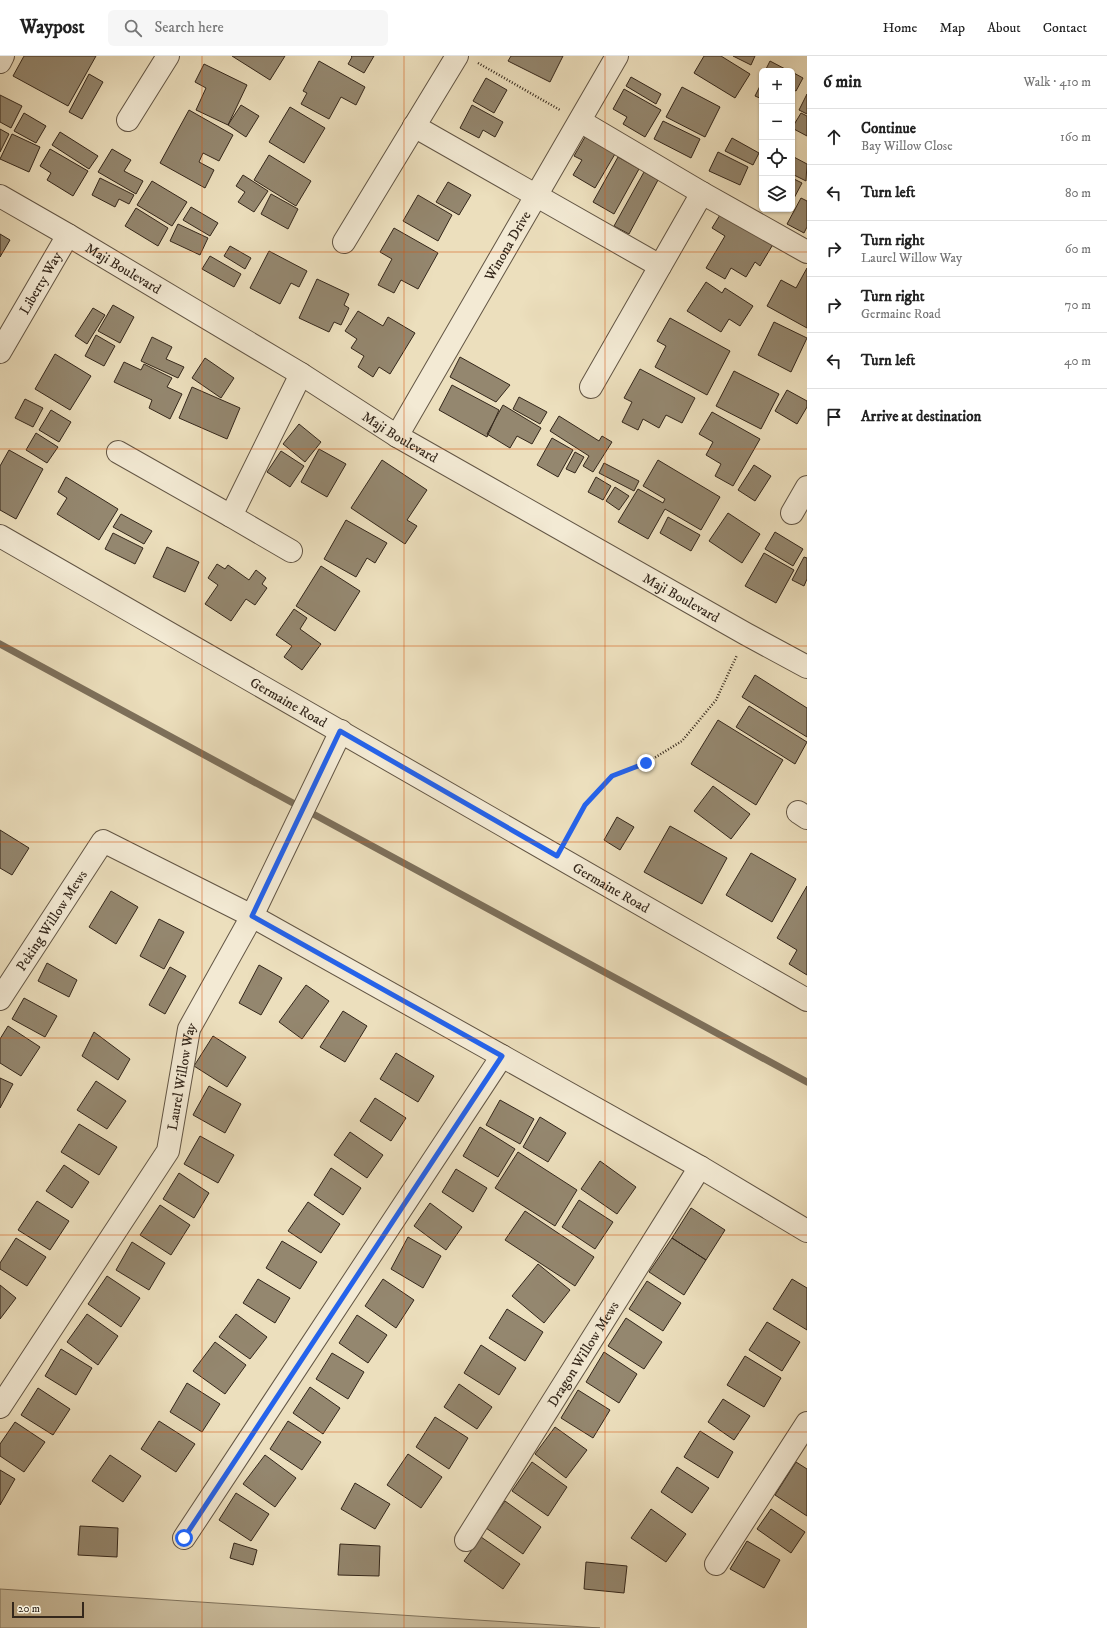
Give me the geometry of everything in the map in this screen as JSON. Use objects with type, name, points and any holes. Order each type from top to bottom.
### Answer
[{"type":"street","points":[[0,62],[3,56]]},
{"type":"street","points":[[128,120],[168,56]]},
{"type":"street","name":"Winona Drive","points":[[397,436],[617,56]]},
{"type":"street","points":[[344,242],[414,126],[464,58]]},
{"type":"street","points":[[580,121],[702,193],[807,252]]},
{"type":"street","points":[[414,126],[536,197],[660,266]]},
{"type":"street","points":[[591,387],[702,193]]},
{"type":"street","name":"Maji Boulevard","points":[[0,196],[301,374],[397,436],[807,667]]},
{"type":"street","name":"Liberty Way","points":[[0,352],[68,235]]},
{"type":"street","points":[[231,516],[301,374]]},
{"type":"street","points":[[118,452],[292,551]]},
{"type":"street","points":[[792,513],[807,487]]},
{"type":"street","name":"Germaine Road","points":[[0,536],[807,1000]]},
{"type":"street","name":"Laurel Willow Way","points":[[0,1407],[168,1151],[189,1029],[252,916],[340,731]]},
{"type":"street","name":"Peking Willow Mews","points":[[0,998],[103,841],[252,916]]},
{"type":"street","points":[[252,916],[700,1167],[807,1231]]},
{"type":"street","points":[[184,1538],[502,1056]]},
{"type":"street","name":"Dragon Willow Mews","points":[[466,1540],[700,1167]]},
{"type":"street","points":[[716,1564],[807,1424]]},
{"type":"path","points":[[464,58],[580,121]]},
{"type":"path","points":[[557,856],[585,805],[612,776],[646,763],[682,741],[716,700],[746,634]]},
{"type":"shaded area","points":[[0,1589],[600,1628],[0,1628]]},
{"type":"building","points":[[24,56],[96,56],[68,106],[13,76]]},
{"type":"building","points":[[232,56],[285,56],[270,80]]},
{"type":"building","points":[[351,56],[374,56],[364,73],[348,64],[352,57]]},
{"type":"building","points":[[511,56],[563,56],[550,82],[508,61]]},
{"type":"building","points":[[704,56],[721,56],[750,74],[735,98],[694,73]]},
{"type":"building","points":[[733,56],[755,56],[751,65]]},
{"type":"building","points":[[319,61],[365,87],[356,105],[341,97],[329,119],[301,104],[307,93],[303,91]]},
{"type":"building","points":[[770,61],[783,68],[766,68]]},
{"type":"building","points":[[204,64],[247,85],[228,125],[196,110],[206,88],[195,82]]},
{"type":"building","points":[[89,74],[103,82],[82,119],[69,112]]},
{"type":"building","points":[[795,74],[803,78],[795,90]]},
{"type":"building","points":[[631,77],[661,94],[656,104],[626,86]]},
{"type":"building","points":[[486,78],[507,90],[494,113],[473,101]]},
{"type":"building","points":[[682,87],[720,107],[705,137],[666,117]]},
{"type":"building","points":[[759,88],[759,98],[755,96]]},
{"type":"building","points":[[624,89],[661,110],[645,137],[623,124],[627,117],[613,109]]},
{"type":"building","points":[[807,94],[807,114],[799,110]]},
{"type":"building","points":[[0,95],[22,106],[11,128],[0,122]]},
{"type":"building","points":[[241,105],[259,116],[246,137],[228,125]]},
{"type":"building","points":[[472,105],[503,122],[495,137],[483,130],[479,138],[460,128]]},
{"type":"building","points":[[290,107],[325,128],[304,163],[269,142]]},
{"type":"building","points":[[189,110],[233,135],[219,161],[203,153],[199,162],[214,170],[205,188],[160,163]]},
{"type":"building","points":[[24,113],[46,126],[36,143],[14,131]]},
{"type":"building","points":[[801,113],[807,116],[807,136],[795,130],[795,123]]},
{"type":"building","points":[[663,121],[700,139],[691,158],[654,139]]},
{"type":"building","points":[[0,129],[9,134],[0,152]]},
{"type":"building","points":[[60,132],[98,156],[89,169],[52,145]]},
{"type":"building","points":[[12,134],[40,147],[29,172],[0,159]]},
{"type":"building","points":[[585,137],[615,154],[595,188],[573,175],[582,160],[574,156]]},
{"type":"building","points":[[732,138],[759,153],[753,165],[725,151]]},
{"type":"building","points":[[50,149],[88,171],[73,196],[47,180],[51,173],[40,166]]},
{"type":"building","points":[[112,149],[131,160],[124,171],[143,181],[136,194],[98,172]]},
{"type":"building","points":[[718,152],[748,167],[740,185],[709,171]]},
{"type":"building","points":[[269,155],[311,181],[296,206],[254,180]]},
{"type":"building","points":[[618,157],[639,169],[614,214],[593,202]]},
{"type":"building","points":[[795,158],[807,164],[806,181],[795,176]]},
{"type":"building","points":[[644,172],[658,180],[629,234],[614,226]]},
{"type":"building","points":[[243,175],[268,191],[254,212],[238,202],[245,192],[236,186]]},
{"type":"building","points":[[100,178],[134,195],[129,204],[119,199],[115,207],[92,195]]},
{"type":"building","points":[[795,180],[802,183],[795,196]]},
{"type":"building","points":[[152,181],[187,202],[172,226],[137,205]]},
{"type":"building","points":[[448,182],[471,195],[459,215],[436,202]]},
{"type":"building","points":[[271,194],[298,209],[288,229],[261,214]]},
{"type":"building","points":[[418,195],[452,215],[438,241],[403,221]]},
{"type":"building","points":[[801,198],[807,201],[807,227],[804,233],[787,224],[793,212],[795,212]]},
{"type":"building","points":[[191,207],[218,223],[210,236],[183,220]]},
{"type":"building","points":[[136,208],[168,228],[158,246],[125,226]]},
{"type":"building","points":[[723,210],[775,241],[760,266],[755,262],[746,277],[731,268],[725,279],[706,268],[725,236],[712,228]]},
{"type":"building","points":[[178,224],[208,238],[200,255],[170,241]]},
{"type":"building","points":[[394,228],[438,253],[418,289],[401,280],[394,293],[378,285],[392,259],[380,252]]},
{"type":"building","points":[[0,234],[10,240],[0,257]]},
{"type":"building","points":[[230,246],[251,258],[245,269],[224,256]]},
{"type":"building","points":[[269,251],[307,271],[299,287],[291,283],[280,304],[250,288]]},
{"type":"building","points":[[210,256],[241,274],[234,287],[202,269]]},
{"type":"building","points":[[807,268],[807,328],[767,306],[781,280],[796,288]]},
{"type":"building","points":[[317,279],[349,294],[344,305],[349,308],[341,325],[334,322],[329,332],[299,318]]},
{"type":"building","points":[[706,282],[722,293],[725,288],[753,306],[740,326],[729,319],[721,332],[687,311]]},
{"type":"building","points":[[113,305],[134,317],[120,343],[98,331]]},
{"type":"building","points":[[93,308],[105,315],[87,344],[75,336]]},
{"type":"building","points":[[358,311],[383,326],[388,317],[415,333],[390,374],[379,367],[373,377],[358,367],[364,356],[351,348],[357,339],[345,331]]},
{"type":"building","points":[[670,318],[730,351],[707,395],[655,367],[666,346],[657,341]]},
{"type":"building","points":[[774,322],[807,338],[791,372],[758,355]]},
{"type":"building","points":[[96,335],[115,346],[104,366],[85,356]]},
{"type":"building","points":[[152,337],[172,347],[166,359],[184,367],[178,378],[141,361]]},
{"type":"building","points":[[55,354],[91,376],[70,410],[35,389]]},
{"type":"building","points":[[460,357],[510,385],[496,402],[450,377]]},
{"type":"building","points":[[205,358],[234,378],[221,398],[192,378]]},
{"type":"building","points":[[124,362],[141,370],[144,364],[172,378],[167,387],[182,394],[170,419],[149,408],[152,400],[114,382]]},
{"type":"building","points":[[640,369],[695,398],[682,423],[666,415],[659,428],[643,419],[638,430],[622,422],[632,402],[624,398]]},
{"type":"building","points":[[734,371],[779,394],[761,429],[716,406]]},
{"type":"building","points":[[452,385],[499,410],[487,437],[439,410]]},
{"type":"building","points":[[192,387],[240,408],[227,439],[179,418]]},
{"type":"building","points":[[787,390],[807,401],[807,407],[797,424],[775,411]]},
{"type":"building","points":[[519,397],[547,412],[540,424],[513,409]]},
{"type":"building","points":[[25,399],[43,408],[33,427],[15,418]]},
{"type":"building","points":[[503,405],[541,428],[532,444],[517,436],[510,448],[487,434]]},
{"type":"building","points":[[51,410],[71,422],[59,442],[39,430]]},
{"type":"building","points":[[712,412],[760,439],[733,486],[715,476],[721,464],[706,455],[713,442],[699,434]]},
{"type":"building","points":[[559,416],[599,441],[602,436],[612,442],[593,472],[583,466],[589,456],[550,431]]},
{"type":"building","points":[[299,424],[321,442],[305,462],[283,444]]},
{"type":"building","points":[[36,433],[58,447],[47,463],[26,450]]},
{"type":"building","points":[[552,438],[573,450],[558,477],[537,465]]},
{"type":"building","points":[[319,449],[346,464],[327,497],[301,482]]},
{"type":"building","points":[[9,450],[43,469],[16,519],[0,510],[0,466]]},
{"type":"building","points":[[281,451],[304,466],[290,487],[267,472]]},
{"type":"building","points":[[575,452],[584,457],[575,473],[566,469]]},
{"type":"building","points":[[382,460],[427,490],[407,520],[417,526],[405,544],[351,508]]},
{"type":"building","points":[[658,460],[720,497],[701,530],[665,509],[648,539],[618,522],[638,489],[663,503],[665,499],[643,486]]},
{"type":"building","points":[[604,463],[639,481],[634,491],[599,473]]},
{"type":"building","points":[[754,465],[771,476],[755,501],[738,490]]},
{"type":"building","points":[[66,477],[118,509],[99,540],[57,514],[67,498],[58,492]]},
{"type":"building","points":[[596,477],[611,486],[603,500],[588,492]]},
{"type":"building","points":[[615,487],[629,496],[619,510],[606,501]]},
{"type":"building","points":[[728,513],[760,534],[742,563],[709,541]]},
{"type":"building","points":[[121,514],[152,531],[144,544],[113,527]]},
{"type":"building","points":[[668,517],[700,535],[691,551],[660,533]]},
{"type":"building","points":[[346,520],[387,543],[375,563],[367,558],[356,577],[324,559]]},
{"type":"building","points":[[775,532],[803,549],[793,566],[765,549]]},
{"type":"building","points":[[113,533],[143,548],[135,564],[105,549]]},
{"type":"building","points":[[167,547],[199,562],[185,592],[153,577]]},
{"type":"building","points":[[764,553],[794,570],[776,603],[745,586]]},
{"type":"building","points":[[804,557],[807,558],[807,579],[804,586],[792,580]]},
{"type":"building","points":[[217,564],[225,569],[228,565],[249,580],[256,570],[266,578],[262,584],[267,588],[255,605],[246,599],[231,621],[205,604],[218,585],[208,578]]},
{"type":"building","points":[[321,566],[360,591],[335,631],[296,606]]},
{"type":"building","points":[[294,609],[307,618],[300,629],[321,644],[302,670],[284,657],[292,646],[276,635]]},
{"type":"building","points":[[755,675],[807,708],[807,737],[742,697]]},
{"type":"building","points":[[749,706],[807,742],[795,764],[736,727]]},
{"type":"building","points":[[718,720],[783,760],[756,805],[691,764]]},
{"type":"building","points":[[713,786],[750,814],[731,839],[694,811]]},
{"type":"building","points":[[617,817],[634,827],[620,850],[604,840]]},
{"type":"building","points":[[670,826],[727,858],[702,904],[644,872]]},
{"type":"building","points":[[0,830],[29,848],[12,875],[0,868]]},
{"type":"building","points":[[751,853],[796,879],[772,922],[726,895]]},
{"type":"building","points":[[807,886],[807,975],[789,964],[797,950],[777,938]]},
{"type":"building","points":[[111,891],[138,907],[116,944],[89,927]]},
{"type":"building","points":[[159,919],[184,932],[164,969],[140,956]]},
{"type":"building","points":[[47,963],[77,980],[69,997],[38,981]]},
{"type":"building","points":[[259,965],[282,978],[261,1015],[239,1003]]},
{"type":"building","points":[[170,967],[186,976],[165,1014],[149,1005]]},
{"type":"building","points":[[306,985],[329,1001],[302,1039],[279,1022]]},
{"type":"building","points":[[24,998],[57,1016],[45,1037],[12,1019]]},
{"type":"building","points":[[343,1011],[367,1026],[345,1062],[320,1047]]},
{"type":"building","points":[[8,1026],[40,1047],[21,1076],[0,1063],[0,1039]]},
{"type":"building","points":[[94,1032],[130,1059],[118,1080],[82,1056]]},
{"type":"building","points":[[213,1036],[246,1057],[227,1087],[194,1066]]},
{"type":"building","points":[[396,1053],[434,1076],[418,1102],[380,1079]]},
{"type":"building","points":[[0,1078],[13,1084],[0,1108]]},
{"type":"building","points":[[96,1081],[126,1101],[107,1129],[77,1110]]},
{"type":"building","points":[[209,1086],[241,1104],[225,1133],[193,1115]]},
{"type":"building","points":[[375,1098],[406,1118],[391,1141],[360,1121]]},
{"type":"building","points":[[500,1100],[534,1119],[520,1144],[486,1125]]},
{"type":"building","points":[[540,1117],[566,1133],[548,1162],[523,1147]]},
{"type":"building","points":[[79,1124],[117,1147],[99,1175],[61,1152]]},
{"type":"building","points":[[480,1127],[515,1149],[498,1177],[463,1156]]},
{"type":"building","points":[[350,1132],[383,1155],[367,1178],[334,1155]]},
{"type":"building","points":[[200,1136],[234,1155],[218,1183],[184,1164]]},
{"type":"building","points":[[518,1152],[577,1190],[555,1226],[495,1188]]},
{"type":"building","points":[[600,1161],[636,1187],[617,1214],[581,1189]]},
{"type":"building","points":[[64,1165],[89,1182],[72,1208],[46,1191]]},
{"type":"building","points":[[331,1168],[361,1188],[343,1215],[314,1195]]},
{"type":"building","points":[[456,1169],[487,1188],[473,1212],[442,1192]]},
{"type":"building","points":[[179,1173],[209,1193],[194,1218],[163,1199]]},
{"type":"building","points":[[579,1200],[613,1222],[595,1249],[562,1227]]},
{"type":"building","points":[[37,1201],[69,1221],[50,1250],[18,1230]]},
{"type":"building","points":[[308,1202],[340,1224],[321,1253],[288,1231]]},
{"type":"building","points":[[430,1203],[462,1227],[446,1250],[414,1226]]},
{"type":"building","points":[[160,1205],[190,1225],[171,1255],[140,1235]]},
{"type":"building","points":[[691,1208],[725,1230],[706,1260],[672,1238]]},
{"type":"building","points":[[525,1211],[594,1257],[575,1286],[505,1240]]},
{"type":"building","points":[[408,1237],[441,1256],[423,1288],[391,1269]]},
{"type":"building","points":[[16,1238],[46,1257],[27,1286],[0,1269],[0,1263]]},
{"type":"building","points":[[672,1238],[706,1260],[684,1295],[649,1272]]},
{"type":"building","points":[[282,1241],[317,1262],[300,1289],[266,1268]]},
{"type":"building","points":[[132,1242],[165,1263],[149,1290],[116,1270]]},
{"type":"building","points":[[538,1264],[570,1290],[544,1323],[512,1296]]},
{"type":"building","points":[[107,1276],[140,1298],[121,1327],[88,1304]]},
{"type":"building","points":[[258,1279],[290,1298],[275,1323],[243,1303]]},
{"type":"building","points":[[383,1279],[414,1300],[396,1328],[365,1306]]},
{"type":"building","points":[[792,1279],[807,1288],[807,1330],[773,1309]]},
{"type":"building","points":[[647,1281],[681,1303],[663,1331],[629,1309]]},
{"type":"building","points":[[0,1285],[16,1298],[0,1319]]},
{"type":"building","points":[[507,1309],[543,1332],[525,1361],[489,1338]]},
{"type":"building","points":[[87,1314],[118,1336],[98,1365],[67,1342]]},
{"type":"building","points":[[236,1314],[267,1337],[250,1359],[219,1337]]},
{"type":"building","points":[[357,1315],[387,1335],[368,1363],[339,1343]]},
{"type":"building","points":[[626,1318],[662,1342],[644,1369],[608,1346]]},
{"type":"building","points":[[767,1322],[800,1342],[782,1371],[749,1350]]},
{"type":"building","points":[[215,1342],[246,1365],[225,1394],[193,1371]]},
{"type":"building","points":[[481,1345],[516,1368],[499,1395],[464,1373]]},
{"type":"building","points":[[61,1349],[92,1368],[76,1395],[45,1376]]},
{"type":"building","points":[[604,1352],[637,1374],[619,1403],[586,1382]]},
{"type":"building","points":[[332,1353],[364,1372],[348,1399],[316,1379]]},
{"type":"building","points":[[745,1356],[781,1378],[764,1407],[727,1385]]},
{"type":"building","points":[[187,1383],[220,1404],[202,1432],[170,1412]]},
{"type":"building","points":[[459,1384],[492,1407],[477,1429],[444,1407]]},
{"type":"building","points":[[310,1387],[340,1408],[323,1434],[293,1413]]},
{"type":"building","points":[[38,1388],[70,1409],[53,1435],[21,1415]]},
{"type":"building","points":[[578,1390],[610,1410],[593,1438],[561,1418]]},
{"type":"building","points":[[723,1399],[750,1416],[734,1440],[708,1422]]},
{"type":"building","points":[[435,1417],[468,1438],[449,1469],[416,1447]]},
{"type":"building","points":[[159,1421],[195,1444],[176,1472],[141,1449]]},
{"type":"building","points":[[288,1421],[321,1442],[302,1470],[270,1449]]},
{"type":"building","points":[[15,1422],[45,1442],[24,1472],[0,1456],[0,1444]]},
{"type":"building","points":[[555,1427],[587,1450],[566,1478],[535,1454]]},
{"type":"building","points":[[700,1431],[733,1452],[718,1478],[684,1457]]},
{"type":"building","points":[[408,1454],[442,1477],[421,1508],[387,1485]]},
{"type":"building","points":[[110,1455],[141,1476],[123,1502],[92,1481]]},
{"type":"building","points":[[265,1455],[296,1478],[275,1507],[243,1484]]},
{"type":"building","points":[[532,1462],[567,1487],[548,1516],[512,1491]]},
{"type":"building","points":[[796,1462],[807,1469],[807,1516],[775,1495]]},
{"type":"building","points":[[677,1467],[709,1488],[692,1513],[661,1492]]},
{"type":"building","points":[[0,1470],[15,1479],[0,1505]]},
{"type":"building","points":[[355,1483],[390,1504],[375,1529],[341,1509]]},
{"type":"building","points":[[236,1493],[269,1514],[251,1541],[219,1520]]},
{"type":"building","points":[[505,1501],[541,1527],[523,1554],[486,1528]]},
{"type":"building","points":[[651,1509],[686,1534],[666,1562],[631,1538]]},
{"type":"building","points":[[771,1509],[805,1532],[791,1553],[757,1529]]},
{"type":"building","points":[[80,1526],[118,1528],[117,1557],[78,1555]]},
{"type":"building","points":[[481,1537],[520,1564],[503,1589],[464,1561]]},
{"type":"building","points":[[747,1541],[780,1560],[764,1588],[730,1569]]},
{"type":"building","points":[[234,1543],[257,1550],[253,1565],[230,1558]]},
{"type":"building","points":[[340,1544],[380,1546],[379,1576],[338,1575]]},
{"type":"building","points":[[586,1562],[627,1566],[624,1593],[584,1589]]},
{"type":"waterway","points":[[0,644],[807,1082]]},
{"type":"route","points":[[184,1538],[502,1056],[252,916],[340,731],[557,856],[585,805],[612,776],[646,763]]}]
